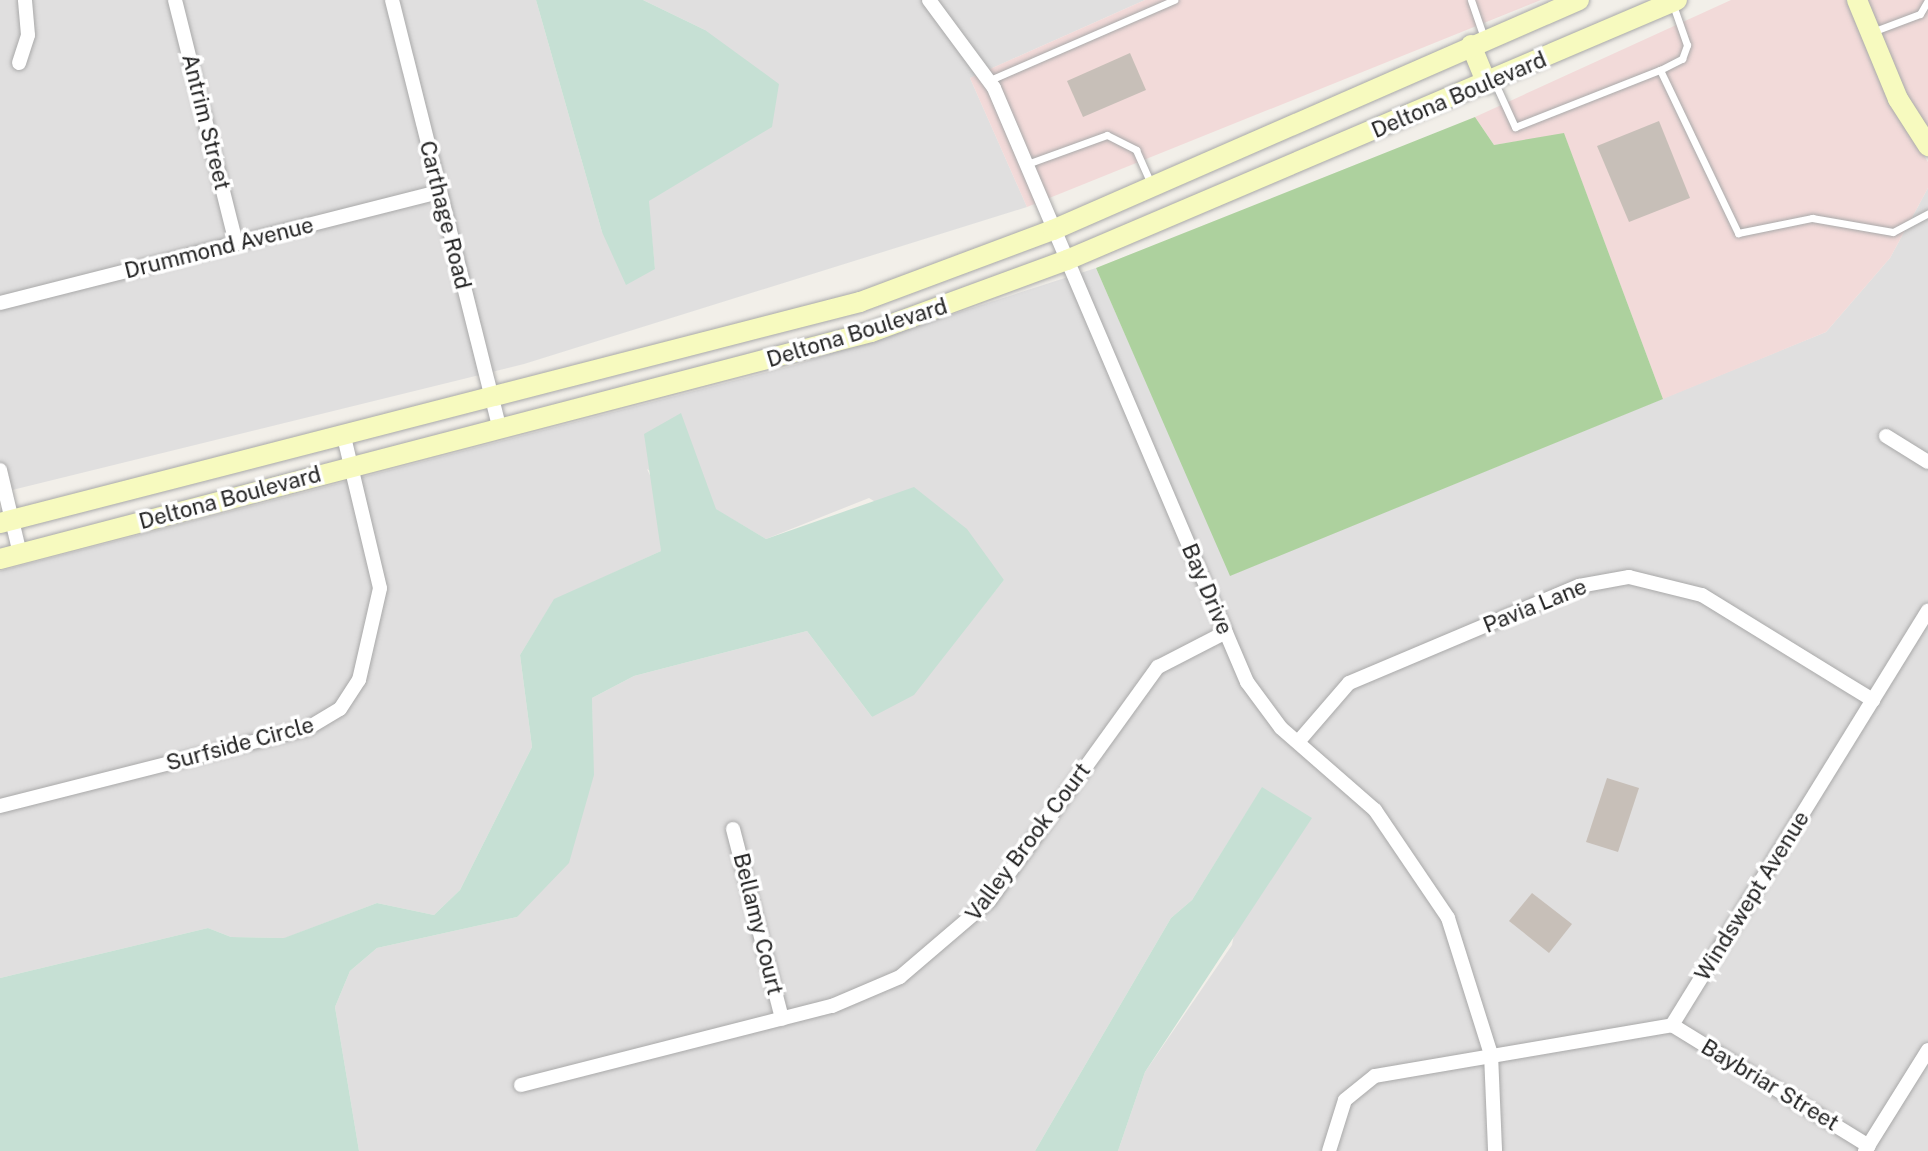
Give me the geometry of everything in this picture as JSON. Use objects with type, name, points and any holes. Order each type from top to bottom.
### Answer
[{"type":"main road","points":[[1857,0],[1870,33],[1928,146]]},
{"type":"main road","name":"Deltona Boulevard","points":[[0,559],[871,332],[1067,260],[1490,83],[1674,1]]},
{"type":"main road","name":"Deltona Boulevard","points":[[6,522],[829,311],[1053,230],[1569,2]]},
{"type":"main road","points":[[1478,42],[1490,83]]},
{"type":"street","points":[[19,63],[28,35],[25,0]]},
{"type":"street","name":"Antrim Street","points":[[175,0],[236,243]]},
{"type":"street","name":"Carthage Road","points":[[392,0],[500,430]]},
{"type":"street","name":"Bay Drive","points":[[929,0],[990,80],[1226,632],[1262,706],[1375,810],[1426,879],[1465,959],[1491,1054],[1495,1151]]},
{"type":"street","name":"Drummond Avenue","points":[[0,303],[439,192]]},
{"type":"street","points":[[1886,436],[1928,462]]},
{"type":"street","name":"Surfside Circle","points":[[0,806],[308,728],[340,709],[359,680],[380,588],[344,437]]},
{"type":"street","points":[[0,470],[6,522],[20,554]]},
{"type":"street","name":"Pavia Lane","points":[[1298,742],[1349,683],[1579,586],[1629,577],[1702,595],[1873,700]]},
{"type":"street","name":"Windswept Avenue","points":[[1672,1025],[1928,611]]},
{"type":"street","name":"Valley Brook Court","points":[[521,1085],[782,1019],[900,977],[963,929],[1158,667],[1226,632]]},
{"type":"street","name":"Bellamy Court","points":[[733,829],[782,1019]]},
{"type":"street","points":[[1329,1151],[1345,1100],[1375,1076],[1672,1025]]},
{"type":"street","name":"Baybriar Street","points":[[1672,1025],[1867,1148]]},
{"type":"street","points":[[1867,1148],[1928,1050]]},
{"type":"lane","points":[[990,80],[1174,0]]},
{"type":"lane","points":[[1471,0],[1478,42]]},
{"type":"lane","points":[[1870,33],[1920,14],[1928,0]]},
{"type":"lane","points":[[1490,83],[1515,127],[1660,70],[1682,59],[1687,45],[1674,1]]},
{"type":"lane","points":[[1660,70],[1738,233],[1812,218],[1893,232],[1928,213]]},
{"type":"lane","points":[[1026,164],[1107,135],[1136,150],[1152,186]]},
{"type":"shaded area","points":[[0,0],[536,0],[602,232],[655,269],[648,201],[699,168],[705,30],[643,0],[1145,0],[970,78],[1027,207],[524,364],[0,493]]},
{"type":"shaded area","points":[[1145,0],[1541,0],[1027,207],[970,78]]},
{"type":"shaded area","points":[[1731,0],[1846,0],[1890,104],[1928,162],[1928,188],[1890,258],[1826,332],[1663,399],[1564,134],[1494,145],[1475,117]]},
{"type":"shaded area","points":[[1867,0],[1928,0],[1928,129],[1906,93]]},
{"type":"shaded area","points":[[1928,188],[1928,1151],[1118,1151],[1145,1072],[1232,945],[1262,788],[1192,900],[1171,918],[1035,1151],[359,1151],[335,1007],[350,971],[377,948],[517,917],[593,775],[592,698],[634,676],[807,631],[872,717],[963,631],[1004,580],[869,498],[766,539],[647,469],[658,492],[661,551],[554,600],[520,655],[532,747],[460,890],[434,915],[377,903],[285,938],[231,937],[208,928],[0,978],[0,571],[795,365],[1096,268],[1231,575],[1826,332],[1890,258]]},
{"type":"green space","points":[[536,0],[643,0],[705,30],[779,84],[772,127],[649,201],[655,269],[626,285],[602,232]]},
{"type":"green space","points":[[1475,117],[1494,145],[1564,133],[1663,399],[1230,576],[1096,268]]},
{"type":"green space","points":[[681,413],[716,509],[766,539],[914,487],[967,529],[1004,580],[914,695],[872,717],[807,631],[634,676],[592,698],[594,775],[569,863],[517,917],[377,948],[350,971],[335,1007],[359,1151],[0,1151],[0,978],[208,928],[231,937],[284,938],[377,903],[434,915],[460,890],[532,747],[520,655],[554,599],[661,551],[644,434]]},
{"type":"green space","points":[[1262,787],[1312,818],[1145,1072],[1118,1151],[1035,1151],[1171,918],[1192,900]]},
{"type":"building","points":[[1130,53],[1146,90],[1083,117],[1067,81]]},
{"type":"building","points":[[1659,121],[1690,198],[1629,222],[1597,146]]},
{"type":"building","points":[[1607,778],[1639,788],[1618,852],[1586,842]]},
{"type":"building","points":[[1532,893],[1572,924],[1549,953],[1509,921]]}]
